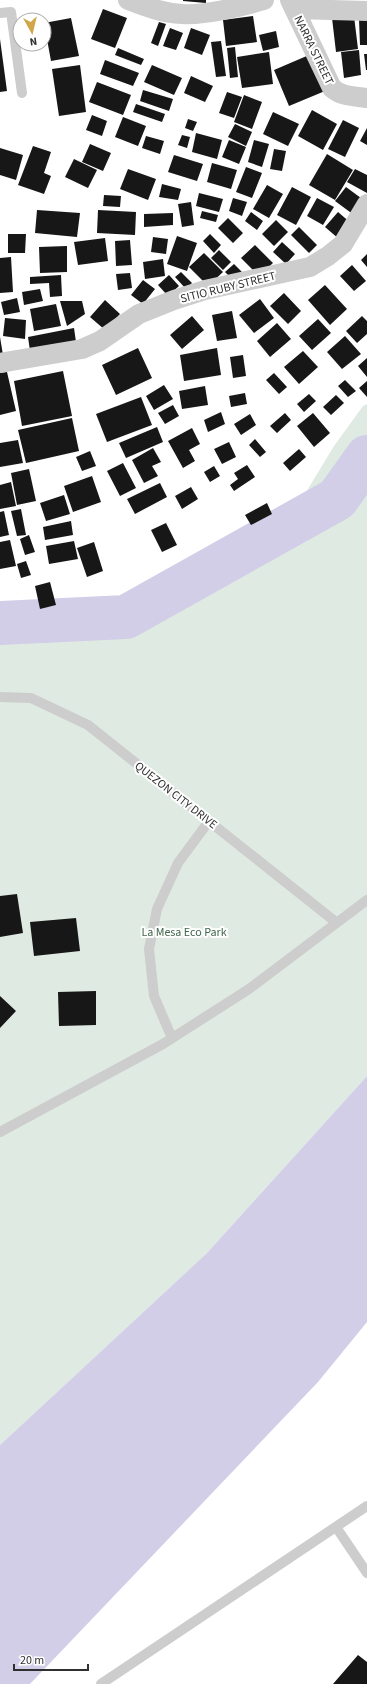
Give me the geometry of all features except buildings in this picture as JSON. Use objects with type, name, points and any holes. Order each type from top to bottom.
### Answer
[{"type":"street","points":[[128,0],[156,10],[184,14],[220,10],[264,0]]},
{"type":"street","points":[[293,5],[367,11]]},
{"type":"street","name":"NARRA STREET","points":[[293,5],[332,88],[337,93],[367,98]]},
{"type":"street","name":"SITIO RUBY STREET","points":[[0,363],[82,349],[100,341],[139,314],[174,300],[205,290],[310,267],[328,256],[343,244],[367,204]]},
{"type":"lane","points":[[0,13],[11,12],[22,94]]},
{"type":"lane","name":"QUEZON CITY DRIVE","points":[[0,697],[31,698],[88,725],[337,923]]},
{"type":"lane","points":[[172,1038],[154,996],[149,949],[157,909],[178,863],[209,821]]},
{"type":"lane","points":[[0,1132],[172,1038],[249,989],[367,900]]},
{"type":"lane","points":[[101,1684],[367,1506]]},
{"type":"lane","points":[[336,1527],[367,1573]]},
{"type":"green space","name":"La Mesa Eco Park","points":[[367,404],[367,1076],[207,1253],[0,1445],[0,623],[126,617],[209,548],[300,502],[334,446],[363,406]]},
{"type":"shaded area","points":[[367,1076],[367,1322],[318,1382],[30,1684],[0,1684],[0,1445],[207,1253]]},
{"type":"waterway","points":[[0,623],[126,617],[337,499],[367,457]]}]
